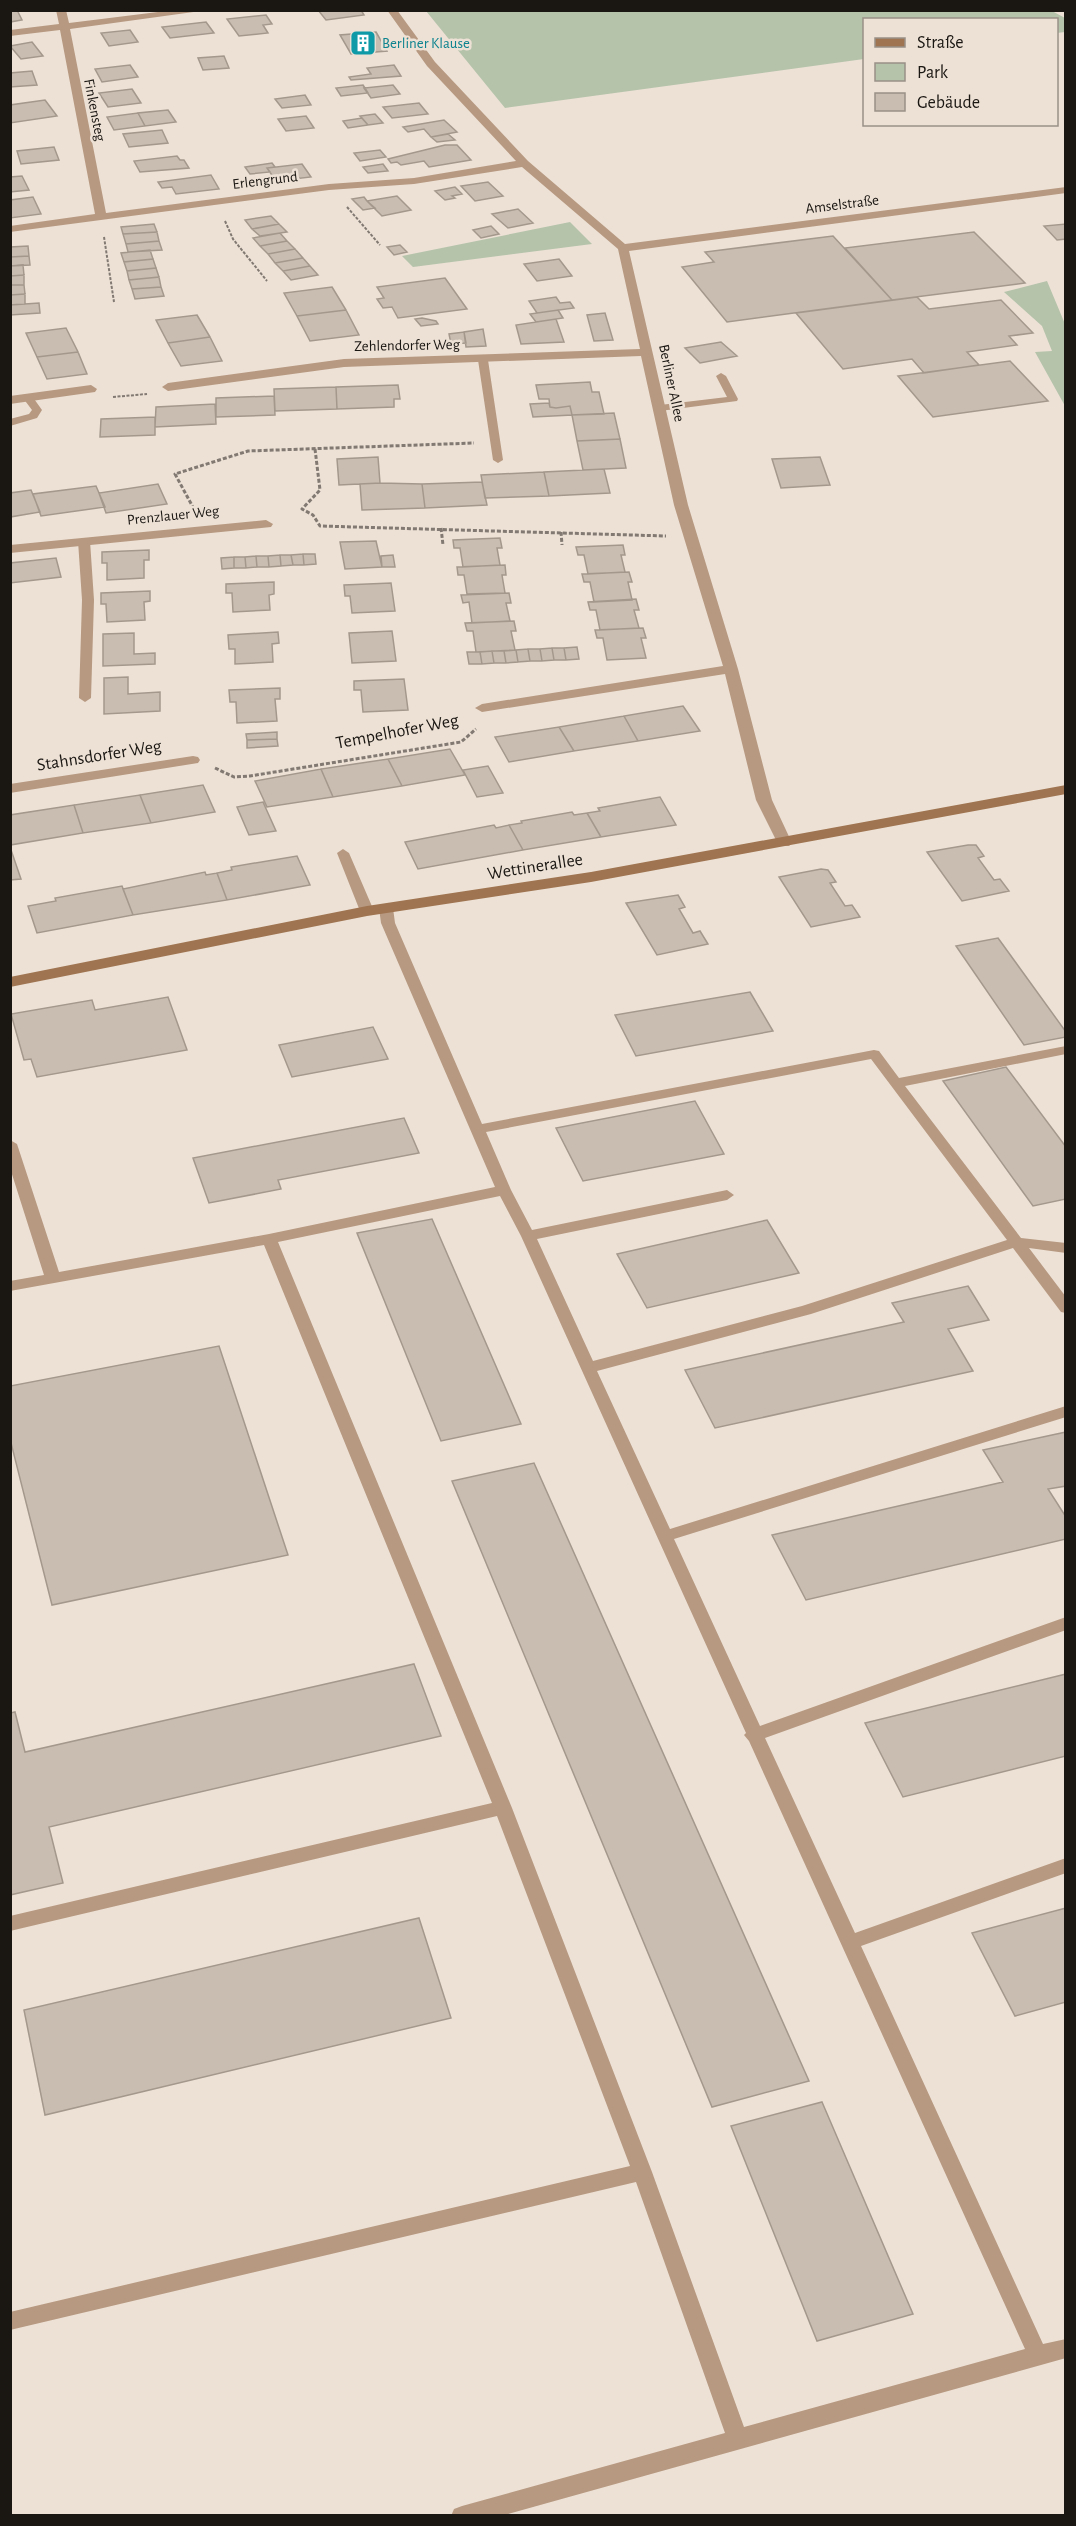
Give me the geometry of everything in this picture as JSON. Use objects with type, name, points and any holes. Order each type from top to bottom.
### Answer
[{"type":"street","name":"Finkensteg","points":[[61,10],[101,216]]},
{"type":"street","points":[[10,33],[203,10]]},
{"type":"street","points":[[392,10],[431,64],[524,163],[623,248]]},
{"type":"street","name":"Erlengrund","points":[[10,229],[329,187],[414,181],[524,163]]},
{"type":"street","name":"Amselstraße","points":[[623,248],[1065,190]]},
{"type":"street","name":"Berliner Allee","points":[[623,248],[691,537],[731,669],[764,800],[784,843]]},
{"type":"street","name":"Zehlendorfer Weg","points":[[168,387],[344,363],[483,360],[648,352]]},
{"type":"street","points":[[10,400],[91,389]]},
{"type":"street","name":"Prenzlauer Weg","points":[[10,549],[204,528],[266,524]]},
{"type":"street","name":"Tempelhofer Weg","points":[[482,708],[731,669]]},
{"type":"street","name":"Stahnsdorfer Weg","points":[[10,789],[193,760]]},
{"type":"street","name":"Wettinerallee","points":[[10,982],[367,911],[591,877],[784,843],[1065,789]]},
{"type":"lane","points":[[483,360],[498,460]]},
{"type":"lane","points":[[660,408],[733,399],[721,376]]},
{"type":"lane","points":[[10,423],[33,416],[37,410],[28,398]]},
{"type":"lane","points":[[84,541],[88,600],[85,698]]},
{"type":"lane","points":[[343,853],[367,911]]},
{"type":"lane","points":[[386,908],[388,923],[504,1190],[528,1236],[753,1735],[851,1942],[1038,2355]]},
{"type":"lane","points":[[896,1083],[1065,1050]]},
{"type":"lane","points":[[478,1130],[874,1054],[1065,1308]]},
{"type":"lane","points":[[10,1144],[53,1278]]},
{"type":"lane","points":[[10,1286],[269,1239],[504,1190]]},
{"type":"lane","points":[[528,1236],[727,1195]]},
{"type":"lane","points":[[269,1239],[503,1808],[642,2172],[737,2437]]},
{"type":"lane","points":[[588,1368],[806,1310],[1016,1242],[1065,1248]]},
{"type":"lane","points":[[665,1536],[1065,1411]]},
{"type":"lane","points":[[753,1735],[1065,1623]]},
{"type":"lane","points":[[10,1924],[503,1808]]},
{"type":"lane","points":[[851,1942],[1065,1865]]},
{"type":"lane","points":[[10,2321],[642,2172]]},
{"type":"lane","points":[[462,2516],[737,2437],[1065,2348]]},
{"type":"path","points":[[329,187],[380,245]]},
{"type":"path","points":[[216,201],[233,239],[267,281]]},
{"type":"path","points":[[101,216],[114,302]]},
{"type":"path","points":[[135,396],[145,395]]},
{"type":"path","points":[[204,528],[175,474],[248,451],[494,442]]},
{"type":"path","points":[[315,449],[320,490],[302,509],[313,515],[320,526],[691,537]]},
{"type":"path","points":[[441,528],[443,545]]},
{"type":"path","points":[[561,532],[562,545]]},
{"type":"path","name":"Tempelhofer Weg","points":[[193,760],[206,762],[223,774],[234,777],[250,776],[461,742],[471,736],[478,725],[477,712],[482,708]]},
{"type":"green space","points":[[426,11],[1052,11],[1065,18],[1065,32],[1058,33],[1058,18],[863,18],[863,59],[505,108]]},
{"type":"green space","points":[[570,222],[592,244],[413,267],[402,256]]},
{"type":"green space","points":[[1047,281],[1065,324],[1065,406],[1035,352],[1052,351],[1042,326],[1004,292]]},
{"type":"building","points":[[10,10],[17,10],[22,20],[10,22]]},
{"type":"building","points":[[318,10],[361,10],[364,15],[326,20]]},
{"type":"building","points":[[266,15],[272,24],[263,25],[268,33],[239,36],[227,19]]},
{"type":"building","points":[[206,22],[214,33],[170,38],[162,27]]},
{"type":"building","points":[[130,30],[138,42],[109,46],[101,33]]},
{"type":"building","name":"Berliner Klause","points":[[376,32],[387,51],[351,54],[340,35]]},
{"type":"building","points":[[32,42],[43,56],[21,59],[10,46]]},
{"type":"building","points":[[224,56],[229,68],[203,70],[198,58]]},
{"type":"building","points":[[130,65],[138,77],[102,82],[95,69]]},
{"type":"building","points":[[394,65],[401,76],[351,80],[349,77],[371,74],[367,68]]},
{"type":"building","points":[[32,71],[37,85],[10,87],[10,73]]},
{"type":"building","points":[[363,85],[368,93],[341,96],[336,88]]},
{"type":"building","points":[[393,85],[400,94],[371,98],[364,88]]},
{"type":"building","points":[[132,89],[141,103],[108,107],[99,93]]},
{"type":"building","points":[[305,95],[311,105],[282,108],[275,99]]},
{"type":"building","points":[[45,100],[57,116],[10,123],[10,105]]},
{"type":"building","points":[[419,103],[428,114],[392,118],[383,107]]},
{"type":"building","points":[[168,110],[176,122],[145,126],[138,113]]},
{"type":"building","points":[[138,113],[145,126],[114,130],[107,117]]},
{"type":"building","points":[[375,114],[383,123],[368,125],[360,116]]},
{"type":"building","points":[[306,116],[314,128],[286,131],[278,119]]},
{"type":"building","points":[[362,118],[368,125],[348,128],[343,121]]},
{"type":"building","points":[[444,120],[457,132],[431,137],[424,129],[408,132],[403,127]]},
{"type":"building","points":[[162,130],[168,143],[129,147],[123,134]]},
{"type":"building","points":[[448,134],[455,140],[437,142],[431,137]]},
{"type":"building","points":[[445,145],[457,145],[471,160],[429,167],[424,161],[401,165],[397,162],[391,163],[388,159]]},
{"type":"building","points":[[54,147],[59,160],[21,164],[17,151]]},
{"type":"building","points":[[380,150],[386,157],[360,161],[354,153]]},
{"type":"building","points":[[177,156],[180,160],[184,160],[189,168],[140,172],[134,161]]},
{"type":"building","points":[[272,163],[275,167],[267,168],[270,172],[250,174],[245,167]]},
{"type":"building","points":[[302,164],[311,177],[276,181],[267,168]]},
{"type":"building","points":[[383,164],[388,171],[368,173],[363,167]]},
{"type":"building","points":[[211,175],[219,189],[176,194],[172,187],[162,188],[158,182]]},
{"type":"building","points":[[22,176],[29,190],[10,192],[10,177]]},
{"type":"building","points":[[488,182],[503,196],[475,201],[461,186]]},
{"type":"building","points":[[455,187],[462,194],[445,200],[435,191]]},
{"type":"building","points":[[397,196],[411,210],[382,216],[367,201]]},
{"type":"building","points":[[33,197],[41,214],[10,218],[10,200]]},
{"type":"building","points":[[364,197],[375,208],[363,210],[352,199]]},
{"type":"building","points":[[518,209],[533,223],[508,228],[492,214]]},
{"type":"building","points":[[271,216],[279,224],[252,229],[245,220]]},
{"type":"building","points":[[154,224],[157,232],[123,234],[121,227]]},
{"type":"building","points":[[279,224],[287,232],[260,236],[252,229]]},
{"type":"building","points":[[1066,224],[1066,239],[1057,240],[1044,226]]},
{"type":"building","points":[[491,226],[499,234],[481,238],[473,230]]},
{"type":"building","points":[[157,232],[159,241],[126,244],[123,234]]},
{"type":"building","points":[[974,232],[1025,283],[892,300],[845,248]]},
{"type":"building","points":[[280,233],[287,241],[260,246],[253,238]]},
{"type":"building","points":[[833,236],[892,300],[727,322],[682,267],[714,262],[705,252]]},
{"type":"building","points":[[159,241],[162,250],[128,252],[126,244]]},
{"type":"building","points":[[287,241],[295,249],[268,254],[260,246]]},
{"type":"building","points":[[400,245],[407,252],[394,255],[387,247]]},
{"type":"building","points":[[28,246],[29,256],[10,257],[10,247]]},
{"type":"building","points":[[295,249],[303,258],[275,263],[268,254]]},
{"type":"building","points":[[150,250],[153,259],[124,262],[121,253]]},
{"type":"building","points":[[29,256],[30,265],[10,266],[10,257]]},
{"type":"building","points":[[303,258],[310,266],[283,271],[275,263]]},
{"type":"building","points":[[153,259],[156,268],[127,271],[124,262]]},
{"type":"building","points":[[559,259],[572,276],[537,281],[524,264]]},
{"type":"building","points":[[23,265],[24,275],[10,276],[10,266]]},
{"type":"building","points":[[310,266],[318,275],[291,280],[283,271]]},
{"type":"building","points":[[156,268],[159,277],[129,280],[127,271]]},
{"type":"building","points":[[24,275],[24,285],[10,285],[10,276]]},
{"type":"building","points":[[159,277],[161,287],[132,289],[129,280]]},
{"type":"building","points":[[445,278],[467,309],[398,318],[392,307],[383,308],[377,299],[384,298],[377,287]]},
{"type":"building","points":[[10,285],[24,285],[25,294],[10,295]]},
{"type":"building","points":[[161,287],[164,296],[135,299],[132,289]]},
{"type":"building","points":[[332,287],[346,310],[297,316],[284,293]]},
{"type":"building","points":[[25,294],[25,304],[10,305],[10,295]]},
{"type":"building","points":[[556,297],[560,303],[570,302],[574,308],[537,313],[529,301]]},
{"type":"building","points":[[917,297],[929,309],[1001,300],[1033,333],[1009,336],[1017,345],[967,352],[979,365],[924,373],[912,359],[843,369],[796,313]]},
{"type":"building","points":[[39,303],[40,313],[10,315],[10,305]]},
{"type":"building","points":[[346,310],[359,335],[310,341],[297,316]]},
{"type":"building","points":[[558,310],[563,318],[536,322],[530,314]]},
{"type":"building","points":[[605,313],[613,340],[594,341],[587,315]]},
{"type":"building","points":[[197,315],[210,337],[168,343],[156,320]]},
{"type":"building","points":[[415,319],[436,321],[438,324],[421,326]]},
{"type":"building","points":[[556,319],[564,342],[521,344],[516,325]]},
{"type":"building","points":[[66,328],[78,352],[37,357],[26,333]]},
{"type":"building","points":[[483,329],[486,346],[466,347],[464,332]]},
{"type":"building","points":[[464,332],[466,343],[451,344],[449,334]]},
{"type":"building","points":[[210,337],[222,361],[181,366],[168,343]]},
{"type":"building","points":[[721,342],[737,356],[700,363],[685,348]]},
{"type":"building","points":[[78,352],[87,374],[47,379],[37,357]]},
{"type":"building","points":[[1010,361],[1048,401],[933,417],[898,376]]},
{"type":"building","points":[[590,382],[592,392],[599,392],[604,414],[572,415],[570,406],[550,407],[549,399],[539,399],[536,385]]},
{"type":"building","points":[[398,385],[400,399],[394,399],[394,407],[337,409],[336,387]]},
{"type":"building","points":[[336,387],[337,409],[275,411],[274,389]]},
{"type":"building","points":[[274,396],[275,415],[216,417],[216,398]]},
{"type":"building","points":[[549,403],[550,407],[556,408],[570,406],[572,415],[533,417],[530,404]]},
{"type":"building","points":[[215,404],[216,424],[155,427],[156,407]]},
{"type":"building","points":[[614,413],[620,439],[577,441],[572,415]]},
{"type":"building","points":[[155,417],[155,435],[100,437],[101,419]]},
{"type":"building","points":[[620,439],[626,468],[583,470],[577,441]]},
{"type":"building","points":[[378,457],[380,483],[339,485],[337,459]]},
{"type":"building","points":[[820,457],[830,485],[781,488],[772,459]]},
{"type":"building","points":[[604,469],[610,493],[549,496],[544,472]]},
{"type":"building","points":[[544,472],[549,496],[485,498],[481,475]]},
{"type":"building","points":[[482,482],[487,505],[425,508],[422,484]]},
{"type":"building","points":[[158,484],[167,504],[106,513],[99,493]]},
{"type":"building","points":[[360,484],[422,484],[425,508],[362,510]]},
{"type":"building","points":[[96,486],[105,507],[41,516],[33,494]]},
{"type":"building","points":[[31,490],[40,512],[10,517],[10,493]]},
{"type":"building","points":[[500,538],[502,548],[497,548],[500,565],[463,567],[460,548],[454,548],[453,540]]},
{"type":"building","points":[[376,541],[382,567],[345,569],[340,542]]},
{"type":"building","points":[[623,545],[625,555],[621,555],[625,572],[588,574],[584,555],[578,555],[576,547]]},
{"type":"building","points":[[149,550],[149,560],[144,560],[144,578],[107,580],[107,563],[102,563],[102,552]]},
{"type":"building","points":[[303,554],[304,565],[293,565],[291,555]]},
{"type":"building","points":[[303,554],[315,554],[316,564],[304,565]]},
{"type":"building","points":[[280,555],[281,566],[269,567],[268,556]]},
{"type":"building","points":[[280,555],[291,555],[293,565],[281,566]]},
{"type":"building","points":[[393,555],[395,567],[382,567],[381,556]]},
{"type":"building","points":[[256,556],[257,567],[246,568],[245,557]]},
{"type":"building","points":[[256,556],[268,556],[269,567],[257,567]]},
{"type":"building","points":[[234,557],[234,568],[222,569],[221,558]]},
{"type":"building","points":[[234,557],[245,557],[246,568],[234,568]]},
{"type":"building","points":[[56,558],[61,577],[10,583],[10,563]]},
{"type":"building","points":[[505,565],[506,575],[502,575],[505,593],[467,594],[464,575],[458,575],[457,567]]},
{"type":"building","points":[[629,572],[632,582],[628,582],[632,600],[594,602],[590,582],[584,582],[582,574]]},
{"type":"building","points":[[274,582],[274,594],[269,595],[270,610],[233,612],[232,593],[226,593],[226,584]]},
{"type":"building","points":[[391,583],[395,611],[352,613],[350,596],[345,596],[344,585]]},
{"type":"building","points":[[150,591],[150,601],[144,602],[145,620],[107,622],[106,604],[101,604],[101,593]]},
{"type":"building","points":[[509,593],[511,603],[506,603],[510,621],[472,623],[469,602],[463,603],[461,595]]},
{"type":"building","points":[[636,599],[639,610],[634,610],[639,628],[600,630],[596,610],[590,610],[588,602]]},
{"type":"building","points":[[514,621],[516,631],[511,631],[515,650],[476,652],[473,631],[467,631],[465,623]]},
{"type":"building","points":[[643,628],[646,638],[641,638],[646,658],[607,660],[603,638],[597,638],[595,630]]},
{"type":"building","points":[[392,631],[396,661],[352,663],[349,633]]},
{"type":"building","points":[[278,632],[279,643],[272,644],[273,662],[235,664],[235,649],[229,649],[228,635]]},
{"type":"building","points":[[134,633],[134,654],[155,653],[155,664],[103,666],[103,634]]},
{"type":"building","points":[[577,647],[579,659],[566,660],[564,648]]},
{"type":"building","points":[[552,648],[554,660],[542,661],[540,649]]},
{"type":"building","points":[[552,648],[564,648],[566,660],[554,660]]},
{"type":"building","points":[[528,649],[530,661],[518,662],[516,650]]},
{"type":"building","points":[[528,649],[540,649],[542,661],[530,661]]},
{"type":"building","points":[[516,650],[518,662],[506,663],[504,651]]},
{"type":"building","points":[[492,651],[494,663],[482,664],[480,652]]},
{"type":"building","points":[[492,651],[504,651],[506,663],[494,663]]},
{"type":"building","points":[[467,652],[480,652],[482,664],[469,664]]},
{"type":"building","points":[[128,677],[128,694],[160,692],[160,711],[104,714],[104,678]]},
{"type":"building","points":[[404,679],[408,710],[363,712],[361,690],[354,690],[354,681]]},
{"type":"building","points":[[280,688],[280,699],[275,699],[277,721],[237,723],[236,702],[230,702],[229,690]]},
{"type":"building","points":[[683,706],[700,731],[638,741],[624,716]]},
{"type":"building","points":[[624,716],[638,741],[574,751],[559,727]]},
{"type":"building","points":[[559,727],[574,751],[509,762],[495,737]]},
{"type":"building","points":[[277,732],[277,739],[247,740],[246,734]]},
{"type":"building","points":[[277,739],[278,746],[247,748],[247,740]]},
{"type":"building","points":[[450,749],[465,775],[402,786],[388,759]]},
{"type":"building","points":[[388,759],[402,786],[333,797],[321,769]]},
{"type":"building","points":[[488,766],[503,793],[477,797],[463,770]]},
{"type":"building","points":[[321,769],[333,797],[267,807],[255,781]]},
{"type":"building","points":[[203,785],[215,812],[151,823],[140,795]]},
{"type":"building","points":[[140,795],[151,823],[83,833],[74,805]]},
{"type":"building","points":[[660,797],[676,825],[601,837],[587,813],[600,811],[598,808]]},
{"type":"building","points":[[263,802],[276,831],[249,835],[237,807]]},
{"type":"building","points":[[74,805],[83,833],[10,845],[10,815]]},
{"type":"building","points":[[572,812],[574,815],[587,813],[601,837],[523,850],[509,825],[522,823],[521,821]]},
{"type":"building","points":[[494,825],[496,828],[509,825],[523,850],[418,869],[405,842]]},
{"type":"building","points":[[976,845],[984,856],[978,858],[994,880],[1000,879],[1009,891],[962,901],[927,852]]},
{"type":"building","points":[[10,847],[21,879],[10,880]]},
{"type":"building","points":[[297,856],[310,885],[227,900],[217,873],[232,870],[231,867]]},
{"type":"building","points":[[821,869],[828,870],[836,882],[830,883],[845,906],[852,905],[860,917],[811,927],[779,877]]},
{"type":"building","points":[[205,872],[206,875],[217,873],[227,900],[133,915],[123,889]]},
{"type":"building","points":[[122,886],[133,915],[37,933],[28,906],[56,901],[55,898]]},
{"type":"building","points":[[678,895],[685,907],[679,909],[693,933],[700,931],[708,944],[657,955],[626,903]]},
{"type":"building","points":[[998,938],[1066,1032],[1066,1037],[1024,1045],[956,946]]},
{"type":"building","points":[[750,992],[773,1031],[636,1056],[615,1015]]},
{"type":"building","points":[[168,997],[187,1050],[37,1077],[31,1059],[24,1060],[11,1014],[92,1000],[95,1010]]},
{"type":"building","points":[[373,1027],[388,1059],[292,1077],[279,1045]]},
{"type":"building","points":[[1006,1067],[1066,1147],[1066,1199],[1033,1206],[943,1081]]},
{"type":"building","points":[[695,1101],[724,1154],[583,1181],[556,1128]]},
{"type":"building","points":[[404,1118],[419,1153],[278,1180],[281,1189],[209,1203],[193,1158]]},
{"type":"building","points":[[432,1219],[521,1424],[441,1441],[357,1233]]},
{"type":"building","points":[[767,1220],[799,1273],[647,1308],[617,1254]]},
{"type":"building","points":[[968,1286],[989,1320],[948,1329],[973,1371],[715,1428],[685,1370],[904,1322],[892,1303]]},
{"type":"building","points":[[219,1346],[288,1555],[52,1605],[10,1439],[10,1386]]},
{"type":"building","points":[[1066,1432],[1066,1486],[1048,1489],[1066,1517],[1066,1539],[806,1600],[772,1535],[1003,1482],[983,1450]]},
{"type":"building","points":[[534,1463],[809,2081],[712,2107],[452,1481]]},
{"type":"building","points":[[414,1664],[441,1736],[49,1827],[63,1883],[10,1895],[10,1713],[15,1712],[25,1752]]},
{"type":"building","points":[[1066,1674],[1066,1756],[903,1797],[865,1723]]},
{"type":"building","points":[[1066,1908],[1066,2002],[1015,2016],[972,1933]]},
{"type":"building","points":[[419,1918],[451,2018],[45,2115],[24,2010]]},
{"type":"building","points":[[822,2102],[913,2314],[817,2341],[731,2126]]},
{"type":"place","name":"Berliner Klause","points":[[363,43]]}]
